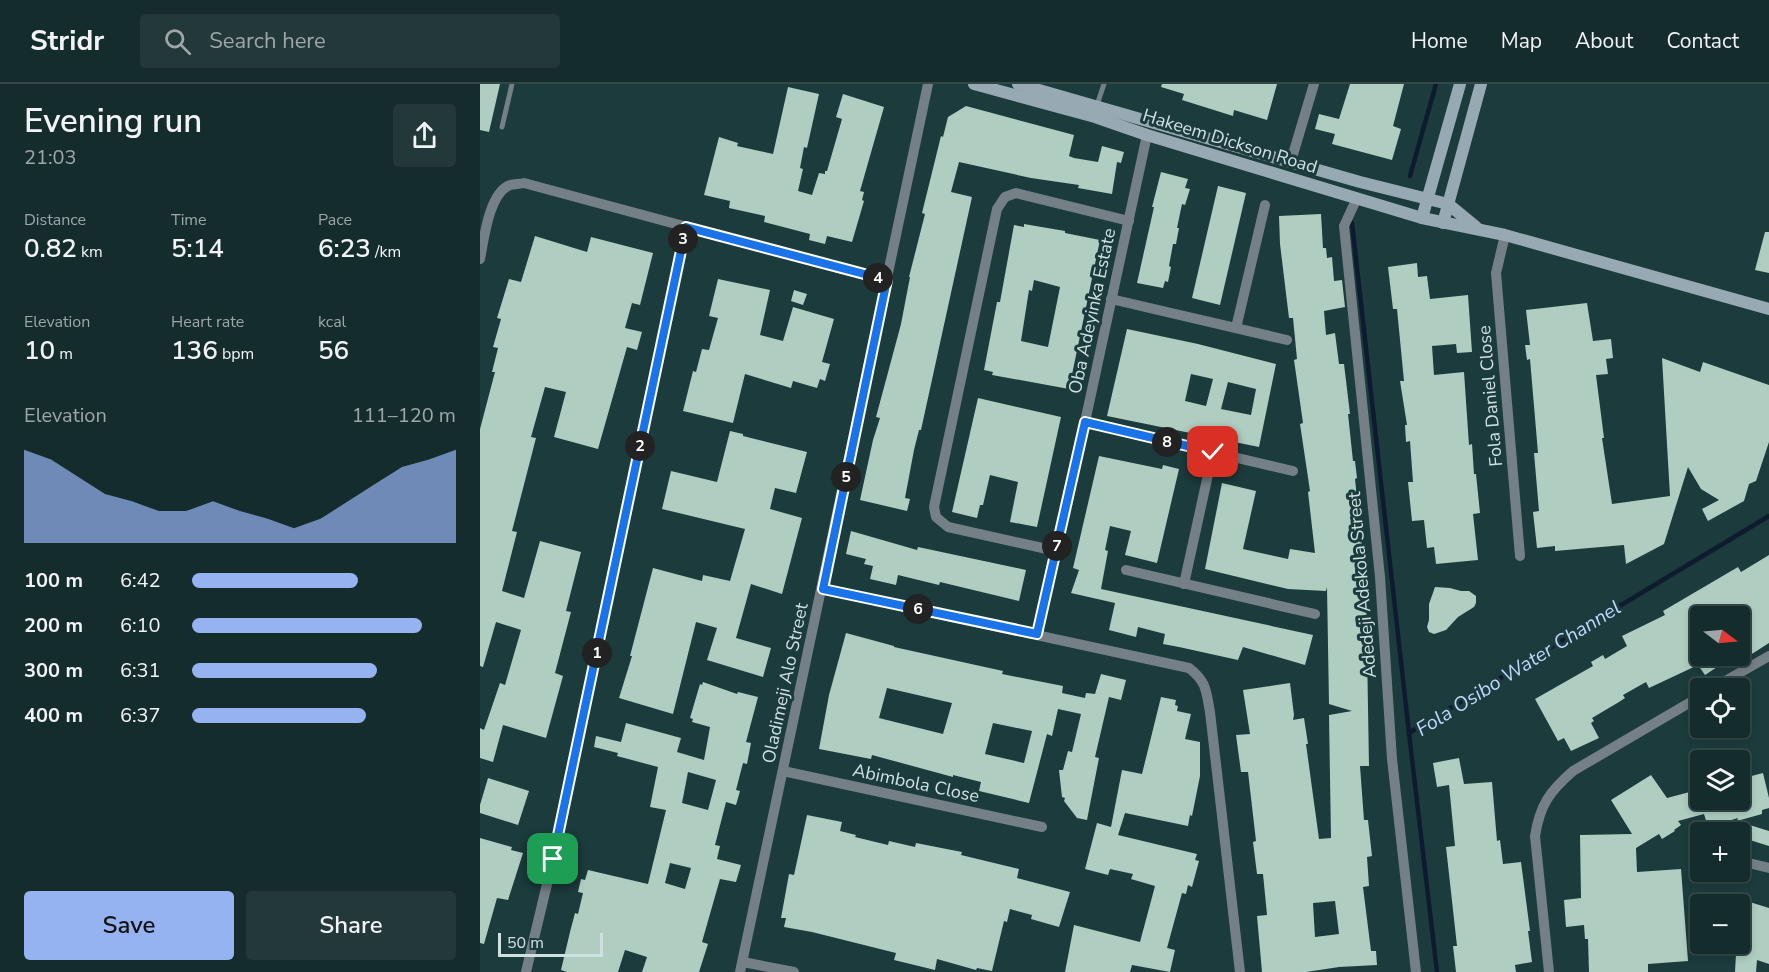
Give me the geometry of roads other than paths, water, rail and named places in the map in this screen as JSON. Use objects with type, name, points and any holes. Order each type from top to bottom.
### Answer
[{"type":"main road","name":"Hakeem Dickson Road","points":[[975,84],[1095,117],[1147,135],[1422,218],[1505,235],[1769,309]]},
{"type":"main road","name":"Hakeem Dickson Road","points":[[1018,84],[1360,182],[1449,204],[1477,228]]},
{"type":"main road","points":[[1422,218],[1460,84]]},
{"type":"main road","points":[[1443,223],[1481,84]]},
{"type":"street","name":"Oladimeji Alo Street","points":[[742,967],[928,84]]},
{"type":"street","points":[[1291,161],[1314,84]]},
{"type":"street","name":"Oba Adeyinka Estate","points":[[1037,634],[1147,135]]},
{"type":"street","points":[[480,259],[496,198],[508,185],[524,183],[887,280]]},
{"type":"street","points":[[1056,551],[948,527],[936,517],[934,507],[997,209],[1005,197],[1016,193],[1129,220]]},
{"type":"street","name":"Adedeji Adekola Street","points":[[1357,198],[1344,226],[1380,577],[1392,759],[1416,972]]},
{"type":"street","points":[[1236,328],[1265,205]]},
{"type":"street","points":[[526,972],[553,859],[686,227]]},
{"type":"street","name":"Fola Daniel Close","points":[[1505,235],[1496,273],[1520,556]]},
{"type":"street","points":[[1112,299],[1287,340]]},
{"type":"street","points":[[1085,422],[1293,471]]},
{"type":"street","points":[[1184,584],[1213,452]]},
{"type":"street","points":[[1126,570],[1315,614]]},
{"type":"street","points":[[823,589],[1189,668],[1201,677],[1210,712],[1240,972]]},
{"type":"street","points":[[1730,678],[1769,656]]},
{"type":"street","points":[[1549,972],[1535,836],[1538,817],[1545,801],[1556,786],[1573,771],[1690,702]]},
{"type":"street","name":"Abimbola Close","points":[[783,771],[1042,827]]},
{"type":"street","points":[[1750,863],[1769,868]]},
{"type":"street","points":[[742,967],[794,972]]},
{"type":"lane","points":[[502,127],[512,84]]},
{"type":"lane","points":[[1097,106],[1104,84]]},
{"type":"waterway","points":[[1410,176],[1436,84]]},
{"type":"waterway","points":[[1352,223],[1409,733]]},
{"type":"waterway","name":"Fola Osibo Water Channel","points":[[1437,972],[1409,733],[1769,516]]}]
